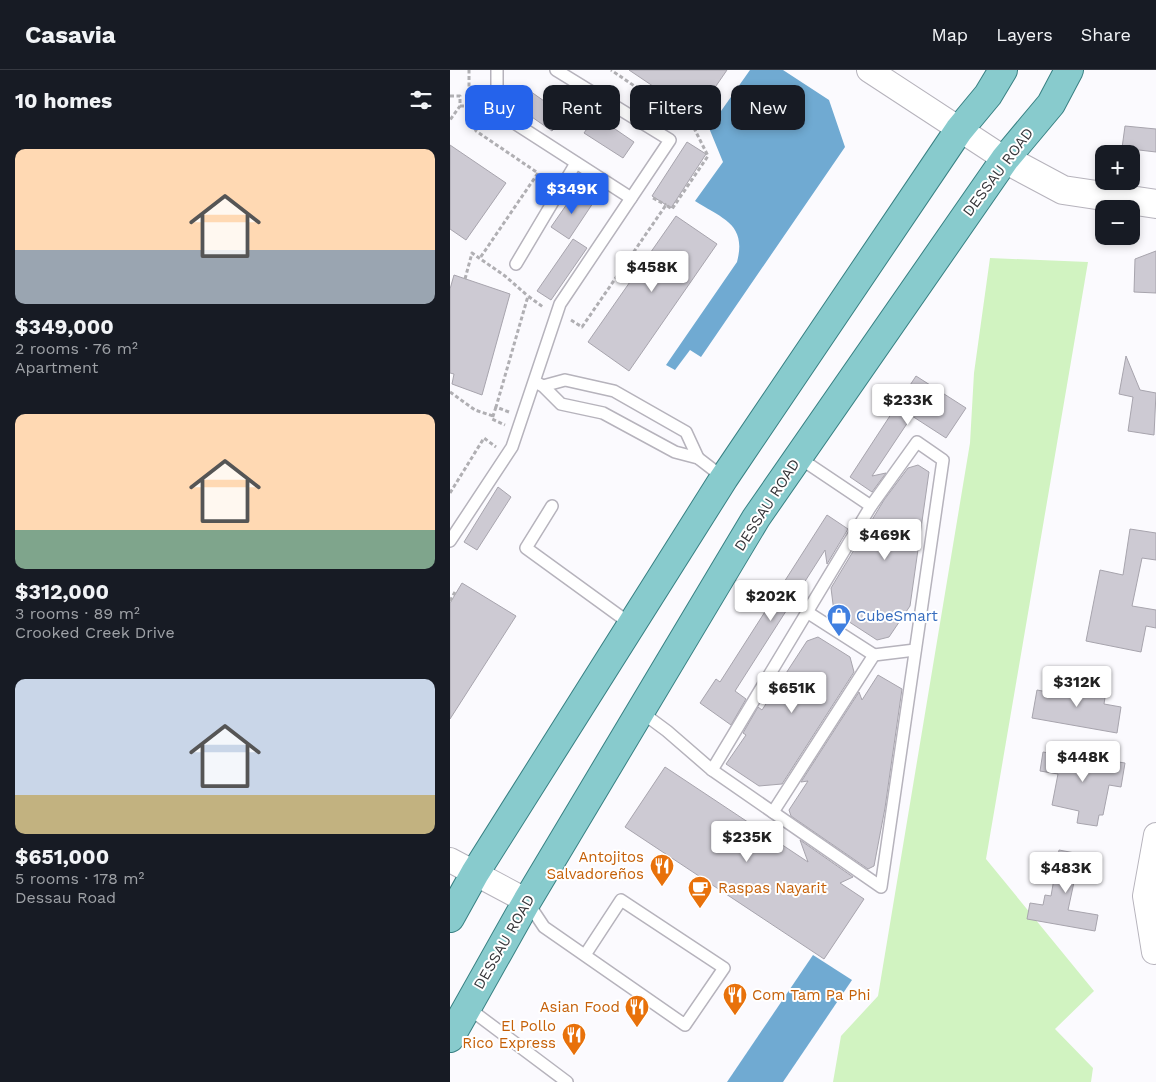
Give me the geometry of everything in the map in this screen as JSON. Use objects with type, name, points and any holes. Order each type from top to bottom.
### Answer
[{"type":"main road","points":[[450,918],[475,873],[724,478],[959,130],[988,95],[1003,70]]},
{"type":"main road","name":"DESSAU ROAD","points":[[450,1038],[527,901],[756,518],[1005,159],[1051,104],[1069,70]]},
{"type":"street","points":[[869,70],[1005,159],[1063,190],[1156,204]]},
{"type":"street","points":[[1154,952],[1145,896],[1156,835]]},
{"type":"street","points":[[450,860],[527,901]]},
{"type":"lane","points":[[497,70],[497,108],[516,124],[631,198]]},
{"type":"lane","points":[[450,541],[512,447],[539,384],[560,304],[670,140],[556,70]]},
{"type":"lane","points":[[516,264],[576,163]]},
{"type":"lane","points":[[539,384],[565,380],[614,391],[686,432],[698,458]]},
{"type":"lane","points":[[539,384],[561,404],[603,413],[675,452],[698,458],[724,478]]},
{"type":"lane","points":[[640,712],[667,731],[712,770],[881,887],[943,460],[917,442],[871,506],[712,770]]},
{"type":"lane","points":[[798,457],[871,506]]},
{"type":"lane","points":[[552,506],[526,548],[632,625]]},
{"type":"lane","points":[[807,612],[874,655],[915,650]]},
{"type":"lane","points":[[773,812],[874,655]]},
{"type":"lane","points":[[527,901],[544,927],[685,1024],[724,968],[621,900],[585,955]]},
{"type":"lane","points":[[467,1007],[568,1082]]},
{"type":"path","points":[[470,70],[470,85]]},
{"type":"path","points":[[450,96],[460,96],[460,106],[450,120]]},
{"type":"path","points":[[460,106],[465,106]]},
{"type":"path","points":[[476,130],[538,172],[480,258]]},
{"type":"path","points":[[653,198],[666,205]]},
{"type":"path","points":[[465,279],[472,253],[505,276],[546,309]]},
{"type":"path","points":[[507,426],[492,420],[528,296]]},
{"type":"path","points":[[450,392],[474,410],[493,416]]},
{"type":"path","points":[[496,408],[512,413]]},
{"type":"path","points":[[450,493],[484,438],[499,448],[502,444]]},
{"type":"path","points":[[450,602],[455,592]]},
{"type":"green space","points":[[990,258],[1088,262],[986,859],[1094,991],[1055,1029],[1093,1068],[1091,1082],[833,1082],[841,1036],[878,996],[970,443],[974,373]]},
{"type":"water","points":[[750,70],[783,70],[829,100],[845,147],[701,357],[690,350],[675,370],[666,365],[737,262],[739,249],[739,239],[730,224],[695,201],[723,162],[710,130],[721,130],[721,111],[731,97],[731,130],[805,130],[805,85],[739,85]]},
{"type":"water","points":[[813,955],[852,980],[783,1082],[727,1082]]},
{"type":"building","points":[[629,70],[727,70],[717,85],[651,85]]},
{"type":"building","points":[[533,93],[543,100],[543,125],[533,118]]},
{"type":"building","points":[[1125,126],[1156,129],[1156,152],[1140,150],[1140,145],[1122,145]]},
{"type":"building","points":[[586,130],[616,130],[634,142],[623,158],[584,133]]},
{"type":"building","points":[[687,142],[706,154],[671,208],[652,196]]},
{"type":"building","points":[[450,145],[506,183],[466,240],[450,229]]},
{"type":"building","points":[[576,191],[593,203],[569,239],[551,227]]},
{"type":"building","points":[[676,216],[717,244],[629,371],[588,342]]},
{"type":"building","points":[[573,239],[587,248],[551,300],[537,291]]},
{"type":"building","points":[[1156,251],[1156,293],[1134,292],[1135,259]]},
{"type":"building","points":[[454,275],[510,294],[482,395],[452,384],[454,374],[450,373],[450,289]]},
{"type":"building","points":[[1126,356],[1140,390],[1156,393],[1154,435],[1128,431],[1133,397],[1119,394]]},
{"type":"building","points":[[916,376],[966,408],[946,438],[912,416],[872,476],[886,473],[872,492],[850,477]]},
{"type":"building","points":[[918,465],[929,472],[910,606],[889,637],[877,640],[834,612],[831,588],[884,500],[908,468]]},
{"type":"building","points":[[498,487],[511,497],[477,550],[464,542]]},
{"type":"building","points":[[827,515],[848,529],[827,564],[825,550],[735,691],[746,699],[731,725],[700,703],[716,679],[720,682]]},
{"type":"building","points":[[1130,529],[1156,533],[1156,560],[1142,558],[1132,606],[1156,610],[1156,628],[1146,626],[1141,652],[1086,641],[1100,570],[1123,575]]},
{"type":"building","points":[[462,583],[516,616],[450,719],[450,603]]},
{"type":"building","points":[[818,637],[850,657],[854,672],[782,784],[759,786],[726,764],[746,735],[743,733],[758,707],[762,710],[807,641]]},
{"type":"building","points":[[878,675],[902,689],[885,808],[874,866],[868,869],[791,816],[789,810],[808,781],[801,782],[859,692],[862,700]]},
{"type":"building","points":[[1070,685],[1106,691],[1104,704],[1121,707],[1117,733],[1032,718],[1037,690],[1053,693],[1054,686],[1069,688]]},
{"type":"building","points":[[1043,752],[1055,754],[1055,752],[1125,763],[1121,787],[1109,785],[1103,815],[1099,815],[1097,826],[1077,823],[1079,811],[1052,805],[1058,774],[1040,771]]},
{"type":"building","points":[[665,767],[808,862],[800,840],[853,877],[840,883],[864,899],[824,959],[625,827]]},
{"type":"building","points":[[1059,850],[1096,857],[1092,876],[1076,873],[1068,910],[1098,915],[1095,931],[1027,919],[1030,903],[1043,905],[1045,895],[1051,896]]},
{"type":"place","name":"CubeSmart","points":[[839,637]]},
{"type":"place","name":"Antojitos Salvadoreños","points":[[662,887]]},
{"type":"place","name":"Raspas Nayarit","points":[[700,909]]},
{"type":"place","name":"Com Tam Pa Phi","points":[[735,1016]]},
{"type":"place","name":"Asian Food","points":[[637,1028]]},
{"type":"place","name":"El Pollo Rico Express","points":[[574,1056]]}]
